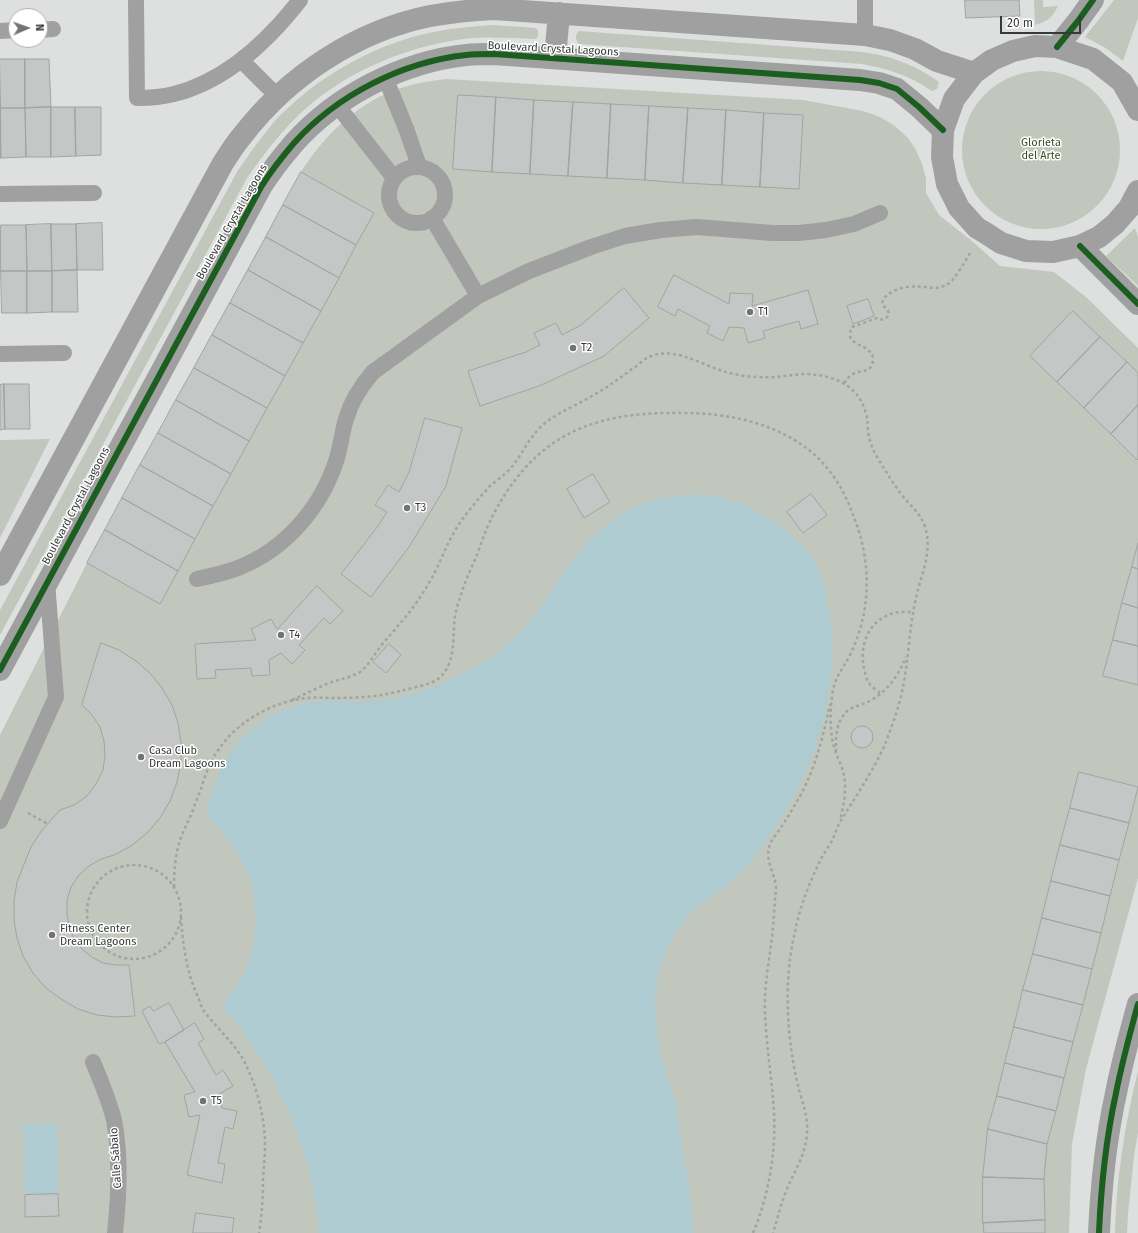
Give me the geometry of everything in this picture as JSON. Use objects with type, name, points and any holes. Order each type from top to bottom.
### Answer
[{"type":"street","points":[[1057,47],[1094,0]]},
{"type":"street","points":[[0,575],[223,164],[241,136],[278,96],[311,68],[338,51],[367,36],[429,16],[461,11],[494,9],[548,9],[865,35],[890,40],[915,48],[937,61],[974,73]]},
{"type":"street","points":[[548,9],[556,58]]},
{"type":"street","points":[[1138,110],[1122,82],[1093,59],[1057,47],[1035,46],[1013,51],[992,60],[974,73],[954,99],[943,130],[942,157],[947,184],[959,208],[978,228],[1000,243],[1026,251],[1053,252],[1080,246],[1099,237],[1115,224],[1129,208],[1138,191]]},
{"type":"street","name":"Boulevard Crystal Lagoons","points":[[0,670],[261,187],[277,163],[295,142],[337,105],[360,90],[385,77],[418,66],[438,60],[466,55],[494,54],[556,58],[860,80],[879,83],[897,89],[919,107],[943,130]]},
{"type":"street","points":[[1080,246],[1138,304]]},
{"type":"street","points":[[1099,1233],[1106,1152],[1116,1093],[1138,1004]]},
{"type":"lane","points":[[136,0],[137,98],[161,96],[191,89],[217,76],[241,60],[264,41],[300,0]]},
{"type":"lane","points":[[865,0],[865,35]]},
{"type":"lane","points":[[241,60],[278,96]]},
{"type":"lane","points":[[385,77],[407,130],[419,166]]},
{"type":"lane","points":[[337,105],[394,178]]},
{"type":"lane","points":[[419,166],[428,168],[436,173],[442,180],[445,189],[445,198],[443,207],[438,215],[422,223],[412,223],[403,220],[396,214],[390,205],[388,196],[390,186],[394,178],[401,171],[409,167],[419,166]]},
{"type":"lane","points":[[0,194],[94,193]]},
{"type":"lane","points":[[197,579],[239,567],[259,558],[277,546],[294,531],[308,515],[320,497],[329,478],[337,458],[346,420],[361,387],[373,372],[478,296],[529,271],[591,247],[625,236],[661,230],[697,227],[772,233],[799,233],[826,230],[854,224],[880,213]]},
{"type":"lane","points":[[432,218],[478,296]]},
{"type":"lane","points":[[0,354],[64,353]]},
{"type":"lane","points":[[0,821],[56,697],[47,582]]},
{"type":"lane","name":"Calle Sábalo","points":[[93,1062],[107,1098],[113,1119],[117,1143],[119,1179],[115,1233]]},
{"type":"path","points":[[844,383],[848,377],[854,373],[867,371],[871,367],[873,361],[873,357],[870,352],[852,340],[850,336],[852,327],[877,318],[885,320],[889,313],[887,308],[883,306],[883,298],[894,290],[914,286],[933,288],[950,284],[984,232]]},
{"type":"path","points":[[174,887],[174,867],[177,848],[208,768],[225,740],[241,726],[264,711],[333,681],[353,676],[365,667],[415,604],[435,572],[451,537],[463,518],[492,484],[510,470],[523,453],[534,434],[544,423],[557,414],[589,398],[644,360],[656,354],[680,354],[722,371],[739,375],[781,378],[798,374],[814,375],[830,377],[844,383],[852,389],[865,407],[868,419],[869,436],[875,454],[904,499],[913,506],[920,516],[925,526],[928,539],[928,551],[913,612],[903,686],[898,707],[885,742],[869,774],[839,824],[823,856],[806,893],[794,933],[788,1001],[789,1023],[793,1059],[800,1094],[805,1106],[808,1131],[801,1159],[794,1171],[784,1195],[774,1233]]},
{"type":"path","points":[[292,700],[390,694],[428,684],[437,680],[444,673],[453,654],[455,616],[459,600],[494,513],[504,497],[528,466],[543,451],[560,438],[579,429],[603,420],[629,415],[662,412],[709,413],[733,417],[775,430],[817,457],[831,473],[842,491],[859,528],[867,574],[867,590],[858,637],[849,657],[837,677],[833,688],[823,738],[811,774],[789,815],[769,847],[769,865],[776,886],[772,937],[766,981],[765,1011],[766,1042],[774,1112],[774,1135],[769,1180],[753,1233]]},
{"type":"path","points":[[880,693],[869,683],[864,672],[862,655],[865,640],[872,627],[887,615],[900,612],[913,612]]},
{"type":"path","points":[[836,757],[836,735],[839,723],[843,716],[849,709],[876,697],[888,687],[903,665],[907,653]]},
{"type":"path","points":[[831,700],[832,741],[836,757],[843,772],[845,784],[839,824]]},
{"type":"path","points":[[181,917],[177,932],[169,946],[156,955],[141,960],[125,960],[110,954],[98,944],[90,931],[86,915],[88,900],[94,886],[105,874],[119,867],[134,864],[150,867],[164,875],[174,887],[180,901],[187,968],[194,989],[203,1010],[233,1046],[244,1062],[258,1098],[265,1142],[263,1197],[259,1233]]},
{"type":"green space","points":[[1034,0],[1043,0],[1043,7],[1058,6],[1049,18],[1035,25]]},
{"type":"green space","points":[[1114,0],[1138,0],[1138,18],[1123,61],[1104,47],[1085,37]]},
{"type":"green space","points":[[494,25],[536,28],[538,35],[536,39],[463,39],[420,48],[378,63],[339,84],[321,96],[304,110],[274,142],[247,178],[0,635],[0,610],[237,172],[273,123],[289,107],[326,78],[346,65],[368,54],[412,37],[449,29]]},
{"type":"green space","points":[[579,31],[863,52],[884,56],[903,62],[921,70],[939,82],[937,89],[932,91],[898,73],[862,64],[579,44],[576,37]]},
{"type":"green space","name":"Glorieta del Arte","points":[[1049,71],[1064,74],[1078,80],[1097,94],[1107,106],[1117,127],[1120,150],[1117,173],[1107,194],[1097,206],[1085,216],[1064,226],[1049,229],[1033,229],[1018,226],[997,216],[985,206],[975,194],[965,173],[963,165],[962,142],[965,127],[975,106],[985,94],[997,84],[1018,74],[1026,72]]},
{"type":"green space","points":[[446,79],[803,100],[863,111],[880,117],[895,126],[908,138],[916,150],[926,178],[926,193],[939,215],[972,241],[1000,266],[1054,272],[1086,297],[1138,348],[1138,878],[1086,1069],[1072,1144],[1069,1233],[0,1233],[0,735],[87,563],[310,158],[332,132],[345,120],[372,101],[404,87]]},
{"type":"green space","points":[[1135,228],[1138,237],[1138,286],[1106,256]]},
{"type":"green space","points":[[50,439],[0,538],[0,440]]},
{"type":"green space","points":[[1138,1071],[1138,1132],[1134,1156],[1127,1233],[1115,1233],[1119,1172],[1129,1111]]},
{"type":"water","points":[[683,495],[711,496],[745,505],[756,510],[779,525],[805,548],[819,571],[823,585],[828,606],[832,656],[831,681],[821,730],[803,777],[792,799],[771,834],[749,863],[719,892],[704,901],[694,910],[680,927],[668,947],[658,978],[655,1016],[662,1055],[676,1107],[689,1186],[693,1233],[319,1233],[311,1179],[295,1127],[272,1078],[241,1029],[222,1006],[245,971],[255,935],[256,917],[250,880],[243,862],[234,846],[219,827],[207,817],[211,796],[218,775],[233,749],[243,738],[254,727],[280,711],[309,703],[336,701],[371,702],[403,697],[438,685],[479,665],[503,648],[524,629],[583,548],[607,525],[634,507],[654,500]]},
{"type":"water","points":[[57,1123],[58,1194],[25,1195],[23,1124]]},
{"type":"building","points":[[965,0],[1019,0],[1020,16],[966,18]]},
{"type":"building","points":[[0,59],[25,59],[25,108],[1,108]]},
{"type":"building","points":[[25,59],[49,59],[51,107],[25,108]]},
{"type":"building","points":[[458,95],[496,97],[492,172],[453,169]]},
{"type":"building","points":[[496,97],[534,100],[530,174],[492,172]]},
{"type":"building","points":[[534,100],[573,102],[568,176],[530,174]]},
{"type":"building","points":[[573,102],[611,104],[607,178],[568,176]]},
{"type":"building","points":[[611,104],[649,106],[645,180],[607,178]]},
{"type":"building","points":[[649,106],[688,108],[683,183],[645,180]]},
{"type":"building","points":[[51,107],[75,107],[76,156],[51,157]]},
{"type":"building","points":[[51,107],[51,157],[26,157],[25,108]]},
{"type":"building","points":[[75,107],[101,107],[101,155],[76,156]]},
{"type":"building","points":[[0,108],[1,158],[0,158]]},
{"type":"building","points":[[1,108],[25,108],[26,157],[1,158]]},
{"type":"building","points":[[688,108],[726,110],[722,185],[683,183]]},
{"type":"building","points":[[726,110],[764,113],[760,187],[722,185]]},
{"type":"building","points":[[764,113],[803,115],[799,189],[760,187]]},
{"type":"building","points":[[301,172],[374,213],[356,245],[283,205]]},
{"type":"building","points":[[283,205],[356,245],[339,278],[266,237]]},
{"type":"building","points":[[102,223],[103,270],[77,270],[76,224]]},
{"type":"building","points":[[51,224],[52,271],[27,271],[26,225]]},
{"type":"building","points":[[51,224],[76,224],[77,270],[52,271]]},
{"type":"building","points":[[1,225],[26,225],[27,271],[1,271]]},
{"type":"building","points":[[266,237],[339,278],[321,311],[248,270]]},
{"type":"building","points":[[77,270],[78,312],[52,312],[52,271]]},
{"type":"building","points":[[248,270],[321,311],[303,343],[230,303]]},
{"type":"building","points":[[1,271],[27,271],[27,313],[2,313]]},
{"type":"building","points":[[27,271],[52,271],[52,312],[27,313]]},
{"type":"building","name":"T1","points":[[674,275],[729,304],[730,293],[753,294],[752,306],[808,290],[818,324],[801,329],[799,321],[763,331],[765,338],[748,343],[744,328],[729,327],[723,341],[707,333],[710,326],[678,309],[675,316],[658,307]]},
{"type":"building","name":"T2","points":[[624,288],[649,318],[604,356],[539,386],[480,406],[468,371],[526,352],[540,345],[534,333],[556,323],[562,335],[581,325]]},
{"type":"building","points":[[868,299],[874,316],[853,324],[847,306]]},
{"type":"building","points":[[230,303],[303,343],[285,376],[212,335]]},
{"type":"building","points":[[1073,311],[1100,337],[1057,382],[1030,356]]},
{"type":"building","points":[[212,335],[285,376],[267,408],[194,368]]},
{"type":"building","points":[[1100,337],[1127,362],[1084,408],[1057,382]]},
{"type":"building","points":[[1127,362],[1138,373],[1138,405],[1111,434],[1084,408]]},
{"type":"building","points":[[194,368],[267,408],[249,441],[176,400]]},
{"type":"building","points":[[4,384],[29,384],[30,429],[5,429]]},
{"type":"building","points":[[4,384],[5,429],[0,430],[0,385]]},
{"type":"building","points":[[176,400],[249,441],[231,474],[158,433]]},
{"type":"building","points":[[1138,405],[1138,459],[1137,460],[1111,434]]},
{"type":"building","name":"T3","points":[[425,418],[462,428],[446,486],[409,547],[371,597],[341,574],[387,512],[375,505],[388,485],[399,492],[409,472]]},
{"type":"building","points":[[158,433],[231,474],[213,506],[140,465]]},
{"type":"building","points":[[140,465],[213,506],[195,539],[122,498]]},
{"type":"building","points":[[593,474],[610,502],[584,518],[567,489]]},
{"type":"building","points":[[811,494],[827,515],[803,533],[787,512]]},
{"type":"building","points":[[122,498],[195,539],[178,571],[105,530]]},
{"type":"building","points":[[105,530],[178,571],[160,604],[87,563]]},
{"type":"building","points":[[1138,543],[1138,569],[1132,567]]},
{"type":"building","points":[[1132,567],[1138,569],[1138,608],[1122,603]]},
{"type":"building","name":"T4","points":[[317,586],[343,611],[330,624],[324,618],[299,645],[305,650],[292,664],[281,653],[269,660],[270,675],[252,676],[251,668],[215,670],[216,678],[197,679],[195,644],[256,640],[251,629],[271,619],[277,629]]},
{"type":"building","points":[[1122,603],[1138,608],[1138,646],[1113,640]]},
{"type":"building","points":[[1113,640],[1138,646],[1138,685],[1103,676]]},
{"type":"building","points":[[101,643],[119,650],[136,661],[150,673],[162,688],[172,705],[178,723],[181,742],[181,762],[177,782],[170,801],[160,818],[147,833],[131,846],[89,866],[79,875],[71,887],[67,900],[69,926],[74,939],[82,949],[103,963],[129,965],[135,1016],[116,1017],[97,1015],[78,1009],[46,988],[33,973],[23,956],[17,938],[14,920],[14,901],[17,882],[31,847],[42,830],[60,810],[74,805],[87,796],[96,784],[103,770],[105,756],[104,741],[100,727],[92,715],[82,705]]},
{"type":"building","points":[[389,644],[401,655],[386,673],[373,662]]},
{"type":"building","points":[[862,726],[870,729],[873,737],[870,745],[862,748],[854,745],[851,737],[854,729]]},
{"type":"building","points":[[1079,772],[1138,787],[1129,823],[1070,808]]},
{"type":"building","points":[[1070,808],[1129,823],[1119,860],[1060,845]]},
{"type":"building","points":[[1060,845],[1119,860],[1110,896],[1051,881]]},
{"type":"building","points":[[1051,881],[1110,896],[1101,933],[1042,918]]},
{"type":"building","points":[[1042,918],[1101,933],[1092,969],[1033,954]]},
{"type":"building","points":[[1033,954],[1092,969],[1083,1005],[1023,990]]},
{"type":"building","points":[[1023,990],[1083,1005],[1073,1042],[1014,1027]]},
{"type":"building","points":[[169,1003],[184,1030],[159,1044],[142,1011],[150,1006],[153,1011]]},
{"type":"building","name":"T5","points":[[195,1023],[204,1039],[198,1043],[216,1075],[223,1070],[233,1086],[219,1094],[222,1108],[237,1111],[233,1129],[225,1127],[218,1163],[225,1164],[222,1183],[187,1175],[200,1115],[189,1117],[184,1095],[195,1092],[165,1042]]},
{"type":"building","points":[[1014,1027],[1073,1042],[1064,1078],[1005,1063]]},
{"type":"building","points":[[1005,1063],[1064,1078],[1056,1111],[997,1096]]},
{"type":"building","points":[[997,1096],[1056,1111],[1047,1144],[988,1129]]},
{"type":"building","points":[[988,1129],[1047,1144],[1044,1179],[983,1177]]},
{"type":"building","points":[[983,1177],[1044,1179],[1045,1220],[983,1223]]},
{"type":"building","points":[[58,1194],[59,1216],[25,1217],[25,1195]]},
{"type":"building","points":[[196,1213],[234,1218],[232,1233],[193,1233]]},
{"type":"building","points":[[1045,1220],[1045,1233],[984,1233],[983,1223]]},
{"type":"cycle path","points":[[1057,47],[1093,0]]},
{"type":"cycle path","points":[[0,670],[261,187],[294,143],[330,110],[350,96],[395,73],[418,65],[466,55],[494,54],[860,80],[879,83],[897,89],[919,107],[943,130]]},
{"type":"cycle path","points":[[1080,246],[1138,304]]},
{"type":"cycle path","points":[[1099,1233],[1101,1198],[1112,1110],[1138,1004]]},
{"type":"place","name":"T1","points":[[750,312]]},
{"type":"place","name":"T2","points":[[573,348]]},
{"type":"place","name":"T3","points":[[407,508]]},
{"type":"place","name":"T4","points":[[281,635]]},
{"type":"place","name":"Casa Club Dream Lagoons","points":[[141,757]]},
{"type":"place","name":"Fitness Center Dream Lagoons","points":[[52,935]]},
{"type":"place","name":"T5","points":[[203,1101]]}]
